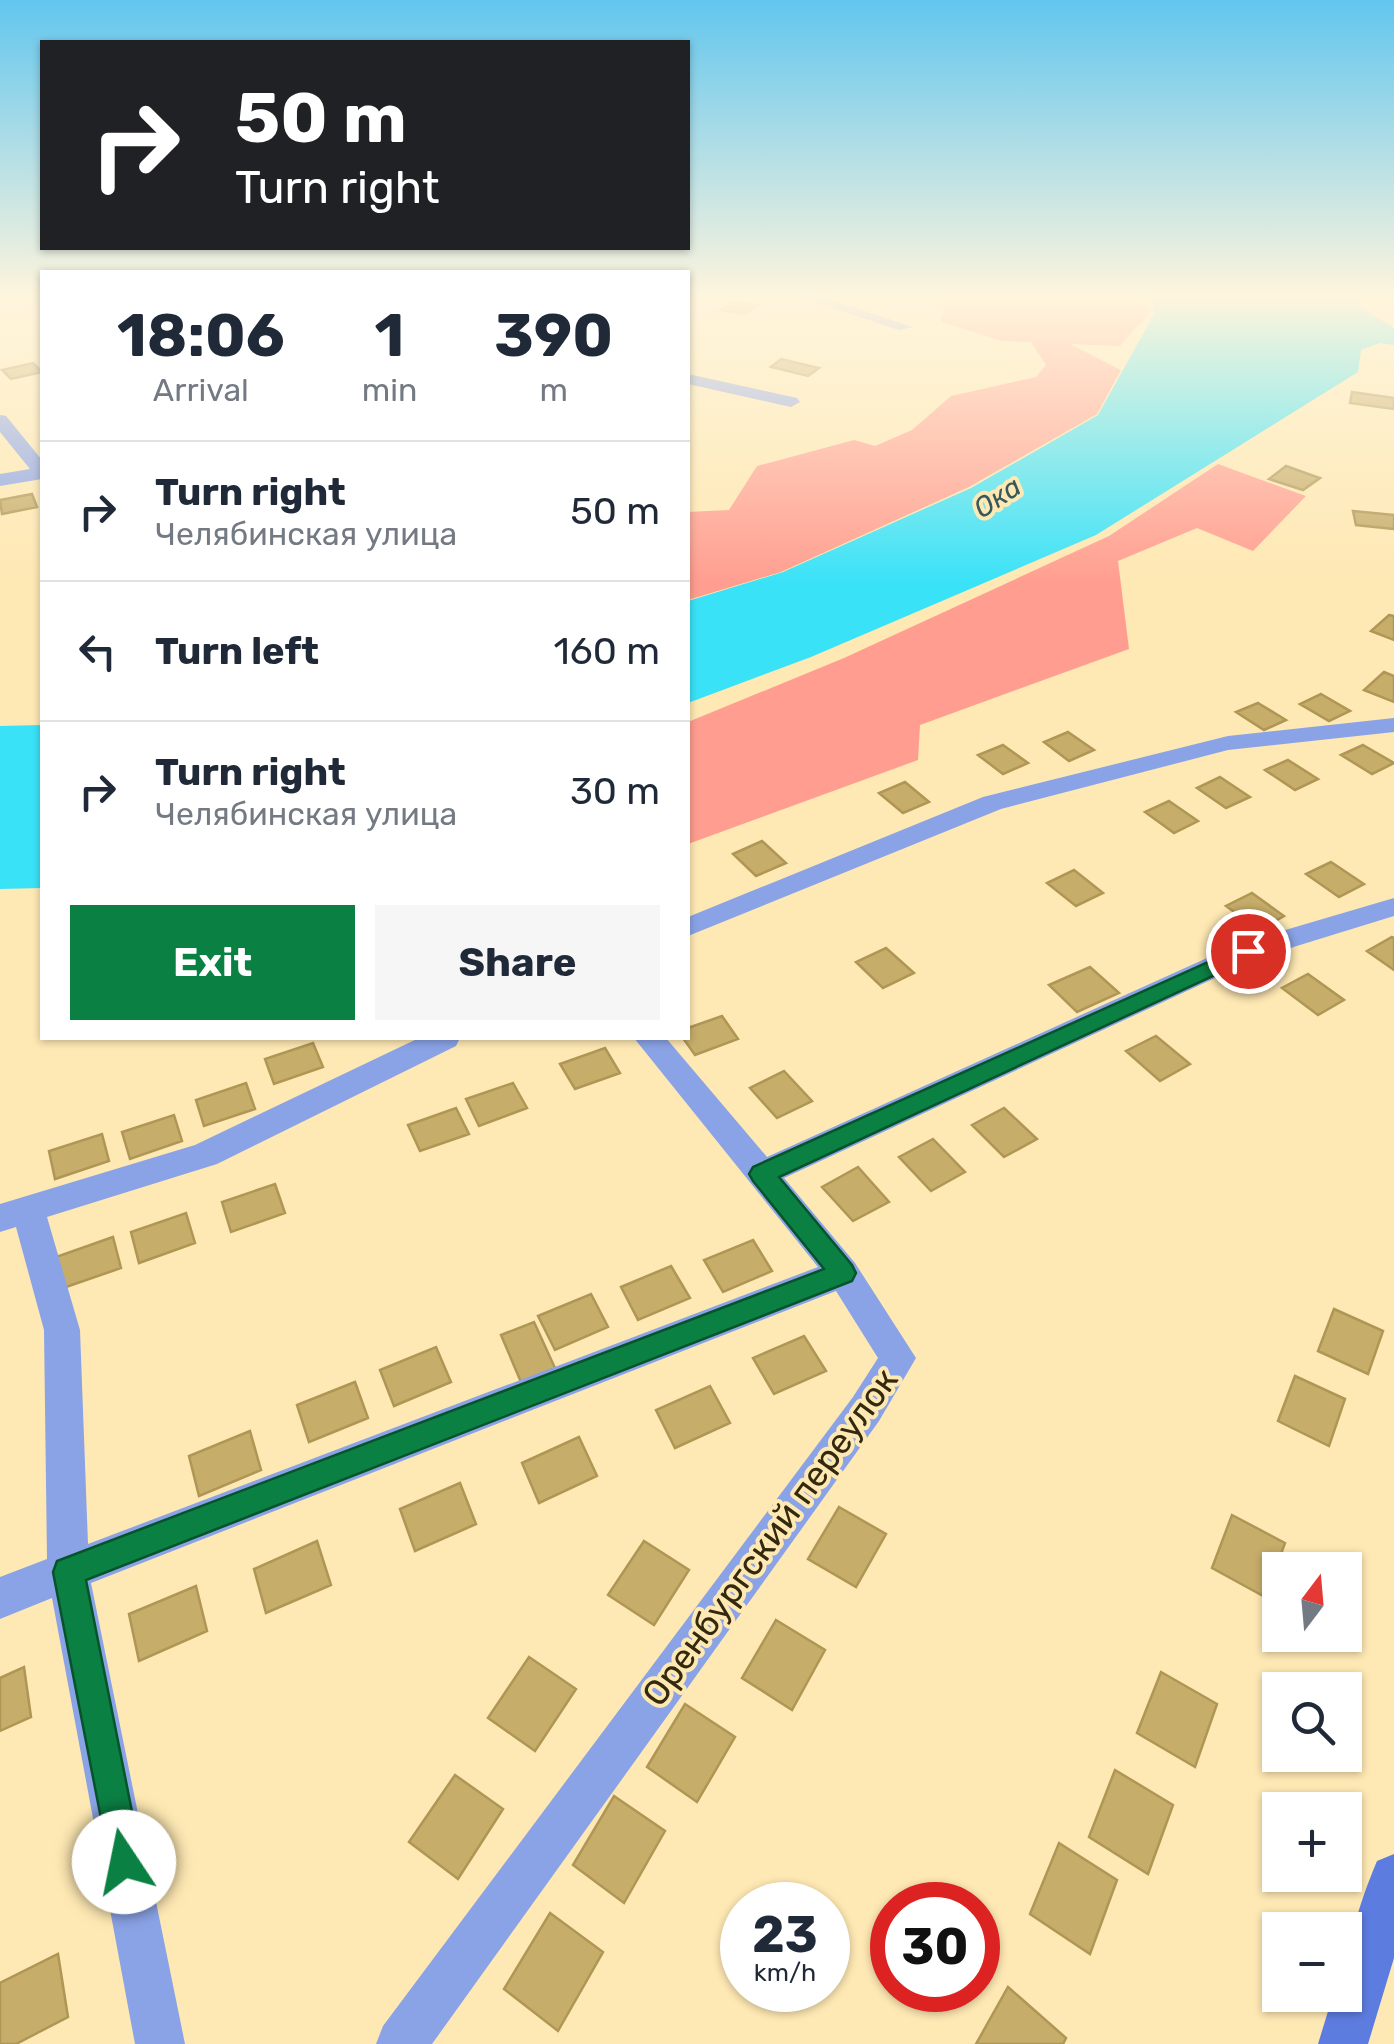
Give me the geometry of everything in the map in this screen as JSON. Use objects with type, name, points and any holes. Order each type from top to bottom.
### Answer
[{"type":"street","points":[[743,391],[791,402]]},
{"type":"street","points":[[0,420],[40,470]]},
{"type":"street","points":[[0,480],[40,472]]},
{"type":"street","points":[[690,926],[992,803],[1228,743],[1394,725]]},
{"type":"street","points":[[762,1174],[1248,951],[1394,908]]},
{"type":"street","points":[[160,2044],[68,1572],[62,1330],[14,1214],[205,1155],[442,1040]]},
{"type":"street","name":"Оренбургский переулок","points":[[401,2044],[866,1409],[898,1358],[843,1273],[651,1040]]},
{"type":"street","points":[[0,1598],[843,1273]]},
{"type":"street","points":[[1344,2044],[1394,1878]]},
{"type":"shaded area","points":[[972,391],[1109,391],[1097,414],[969,487],[781,572],[690,599],[690,512],[729,510],[757,466],[854,440],[875,446],[912,430],[951,396]]},
{"type":"shaded area","points":[[1218,464],[1306,496],[1253,551],[1197,528],[1118,561],[1129,649],[920,725],[918,760],[690,843],[690,721],[844,658],[1109,536]]},
{"type":"water","name":"Ока","points":[[1111,391],[1327,391],[1096,535],[811,657],[690,702],[690,600],[783,572],[971,488],[1098,415]]},
{"type":"water","points":[[40,725],[40,888],[0,889],[0,726]]},
{"type":"building","points":[[1352,392],[1394,398],[1394,409],[1350,403]]},
{"type":"building","points":[[1286,466],[1320,478],[1303,490],[1269,479]]},
{"type":"building","points":[[32,494],[37,507],[2,514],[0,500]]},
{"type":"building","points":[[1353,511],[1394,515],[1394,529],[1356,525]]},
{"type":"building","points":[[1389,615],[1394,616],[1394,640],[1371,631]]},
{"type":"building","points":[[1384,672],[1394,676],[1394,702],[1364,690]]},
{"type":"building","points":[[1321,694],[1350,711],[1329,721],[1300,704]]},
{"type":"building","points":[[1258,703],[1286,720],[1264,730],[1236,712]]},
{"type":"building","points":[[1068,732],[1094,750],[1069,761],[1044,742]]},
{"type":"building","points":[[1003,745],[1028,763],[1003,774],[978,755]]},
{"type":"building","points":[[1363,745],[1394,763],[1372,774],[1341,755]]},
{"type":"building","points":[[1288,760],[1318,779],[1295,790],[1265,770]]},
{"type":"building","points":[[1220,777],[1250,797],[1226,808],[1197,788]]},
{"type":"building","points":[[905,782],[929,802],[903,813],[879,793]]},
{"type":"building","points":[[1169,801],[1198,821],[1174,833],[1145,812]]},
{"type":"building","points":[[762,841],[786,863],[756,876],[733,854]]},
{"type":"building","points":[[1331,862],[1364,884],[1339,897],[1306,874]]},
{"type":"building","points":[[1074,870],[1103,893],[1076,906],[1047,883]]},
{"type":"building","points":[[1252,893],[1284,916],[1259,930],[1226,906]]},
{"type":"building","points":[[1394,938],[1394,970],[1367,951]]},
{"type":"building","points":[[886,948],[914,973],[883,988],[856,962]]},
{"type":"building","points":[[1090,967],[1119,993],[1077,1012],[1049,985]]},
{"type":"building","points":[[1308,974],[1344,1000],[1318,1015],[1282,988]]},
{"type":"building","points":[[722,1016],[738,1039],[695,1055],[684,1040],[690,1040],[690,1027]]},
{"type":"building","points":[[1156,1036],[1190,1064],[1160,1081],[1126,1051]]},
{"type":"building","points":[[313,1043],[323,1067],[274,1084],[265,1059]]},
{"type":"building","points":[[605,1048],[620,1073],[575,1089],[560,1064]]},
{"type":"building","points":[[784,1071],[812,1101],[777,1118],[750,1088]]},
{"type":"building","points":[[246,1083],[255,1109],[204,1126],[196,1100]]},
{"type":"building","points":[[513,1083],[527,1108],[479,1126],[466,1099]]},
{"type":"building","points":[[456,1108],[469,1134],[420,1151],[408,1125]]},
{"type":"building","points":[[1004,1108],[1037,1139],[1004,1157],[972,1125]]},
{"type":"building","points":[[174,1115],[182,1141],[130,1159],[122,1132]]},
{"type":"building","points":[[102,1134],[109,1161],[55,1179],[49,1151]]},
{"type":"building","points":[[933,1139],[965,1172],[931,1191],[899,1157]]},
{"type":"building","points":[[858,1167],[889,1202],[853,1221],[822,1187]]},
{"type":"building","points":[[275,1184],[285,1213],[231,1232],[222,1202]]},
{"type":"building","points":[[186,1213],[195,1243],[139,1263],[131,1232]]},
{"type":"building","points":[[113,1237],[121,1268],[63,1288],[56,1257]]},
{"type":"building","points":[[753,1240],[772,1271],[723,1292],[704,1260]]},
{"type":"building","points":[[671,1266],[690,1298],[638,1320],[621,1287]]},
{"type":"building","points":[[591,1294],[608,1327],[555,1350],[538,1316]]},
{"type":"building","points":[[1334,1309],[1383,1331],[1368,1374],[1318,1351]]},
{"type":"building","points":[[534,1322],[555,1368],[521,1382],[501,1335]]},
{"type":"building","points":[[804,1336],[826,1371],[774,1394],[753,1358]]},
{"type":"building","points":[[436,1347],[451,1382],[394,1406],[380,1370]]},
{"type":"building","points":[[1295,1376],[1345,1399],[1329,1446],[1278,1421]]},
{"type":"building","points":[[355,1382],[368,1418],[309,1442],[297,1405]]},
{"type":"building","points":[[710,1386],[730,1423],[675,1448],[656,1410]]},
{"type":"building","points":[[250,1431],[261,1470],[199,1496],[189,1456]]},
{"type":"building","points":[[579,1437],[597,1476],[539,1503],[522,1463]]},
{"type":"building","points":[[460,1483],[476,1524],[415,1551],[400,1509]]},
{"type":"building","points":[[839,1507],[886,1534],[856,1587],[808,1559]]},
{"type":"building","points":[[1232,1515],[1285,1543],[1282,1552],[1262,1552],[1262,1595],[1212,1568]]},
{"type":"building","points":[[317,1541],[331,1585],[266,1613],[254,1569]]},
{"type":"building","points":[[644,1541],[689,1570],[654,1625],[608,1595]]},
{"type":"building","points":[[196,1586],[207,1631],[139,1661],[129,1614]]},
{"type":"building","points":[[776,1620],[825,1650],[792,1710],[742,1678]]},
{"type":"building","points":[[529,1657],[576,1689],[535,1751],[488,1718]]},
{"type":"building","points":[[24,1667],[31,1717],[0,1731],[0,1678]]},
{"type":"building","points":[[1161,1672],[1217,1704],[1195,1767],[1137,1733]]},
{"type":"building","points":[[685,1704],[735,1737],[697,1802],[647,1767]]},
{"type":"building","points":[[1115,1770],[1173,1805],[1148,1874],[1089,1837]]},
{"type":"building","points":[[455,1775],[503,1809],[458,1879],[409,1842]]},
{"type":"building","points":[[614,1796],[665,1831],[624,1903],[573,1865]]},
{"type":"building","points":[[1059,1843],[1117,1880],[1090,1954],[1030,1914]]},
{"type":"building","points":[[550,1913],[603,1952],[558,2031],[504,1989]]},
{"type":"building","points":[[58,1954],[68,2017],[16,2044],[0,2044],[0,1983]]},
{"type":"building","points":[[1008,1987],[1066,2038],[1063,2044],[976,2044],[994,2012],[1000,2012],[1000,2001]]},
{"type":"route","points":[[124,1862],[68,1572],[843,1273],[762,1174],[1248,951]]}]
